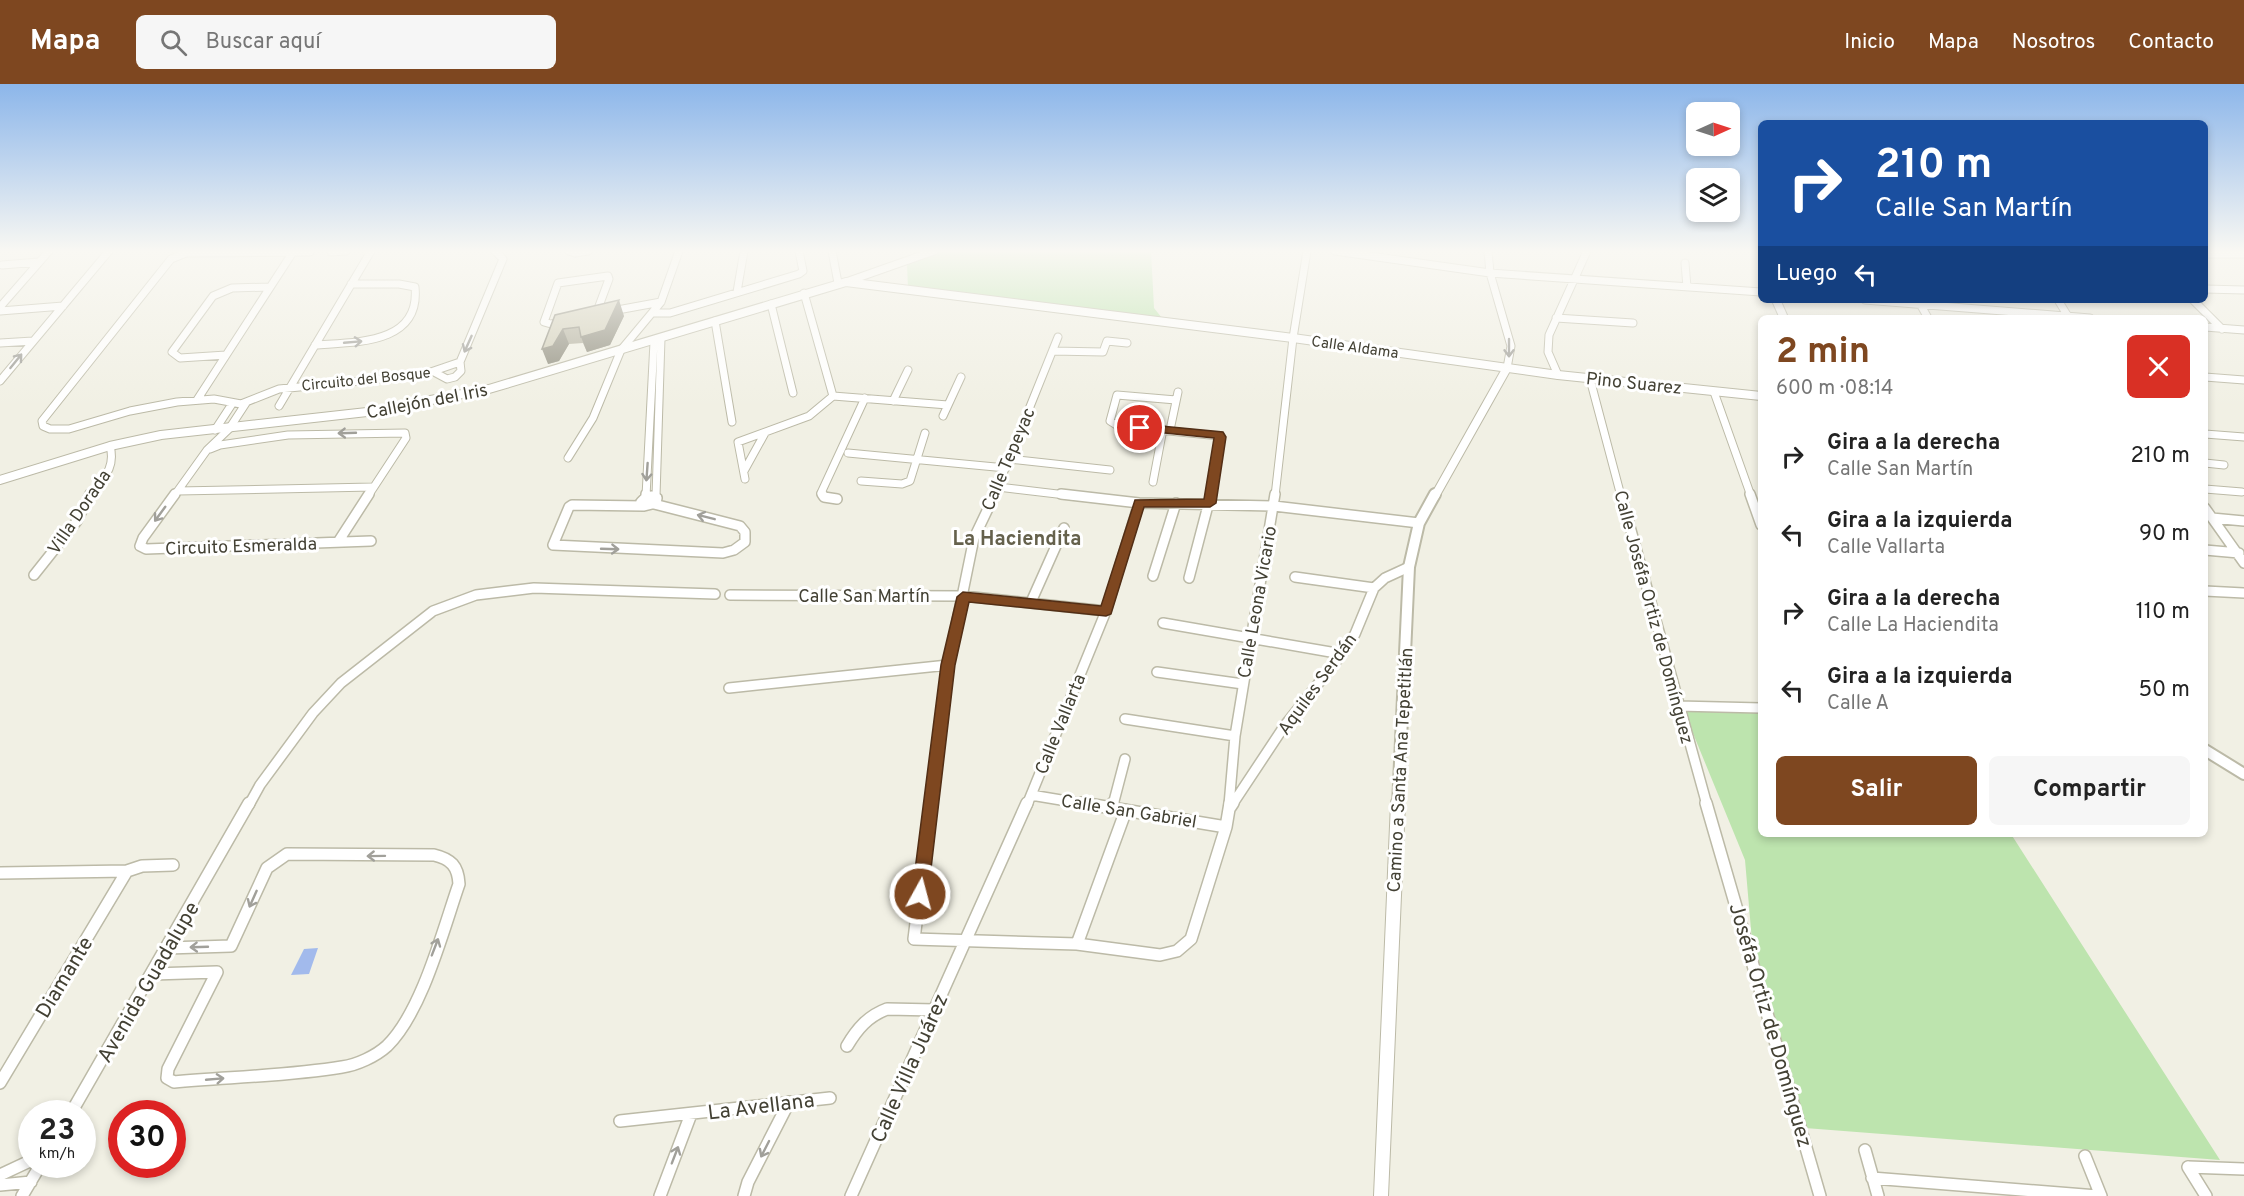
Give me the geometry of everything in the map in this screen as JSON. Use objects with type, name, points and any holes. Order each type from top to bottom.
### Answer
[{"type":"street","points":[[0,381],[66,303]]},
{"type":"street","points":[[136,303],[42,421],[43,426],[48,430],[65,430],[145,406],[220,399],[232,404],[246,403],[266,391],[290,388]]},
{"type":"street","points":[[208,303],[172,352],[180,358],[226,355]]},
{"type":"street","points":[[197,400],[260,303]]},
{"type":"street","name":"Circuito del Bosque","points":[[279,406],[340,303]]},
{"type":"street","points":[[315,345],[376,340],[390,336],[401,329],[413,303]]},
{"type":"street","points":[[434,372],[447,379],[455,377],[461,371],[460,362],[485,303]]},
{"type":"street","points":[[550,303],[544,322],[551,324],[574,319]]},
{"type":"street","points":[[597,312],[600,303]]},
{"type":"street","points":[[585,317],[597,312],[647,303]]},
{"type":"street","points":[[568,458],[593,418],[621,350],[661,303]]},
{"type":"street","points":[[656,311],[669,313],[700,303]]},
{"type":"street","name":"Callejón del Iris","points":[[0,480],[110,446],[161,435],[318,420],[438,401],[489,389],[774,303]]},
{"type":"street","points":[[807,303],[833,396]]},
{"type":"street","name":"Calle Aldama","points":[[1005,303],[1293,338],[1507,368]]},
{"type":"street","name":"Calle Leona Vicario","points":[[1077,944],[1160,955],[1172,954],[1184,947],[1191,939],[1226,827],[1235,736],[1274,506],[1299,303]]},
{"type":"street","points":[[1499,303],[1511,346],[1507,368]]},
{"type":"street","points":[[1558,375],[1548,352],[1549,334],[1563,303]]},
{"type":"street","points":[[1929,303],[2049,315]]},
{"type":"street","points":[[2196,303],[2223,329]]},
{"type":"street","points":[[771,304],[793,393]]},
{"type":"street","points":[[0,309],[63,306]]},
{"type":"street","points":[[1556,318],[1633,323]]},
{"type":"street","points":[[715,321],[732,422]]},
{"type":"street","points":[[2208,327],[2244,330]]},
{"type":"street","name":"Calle Tepeyac","points":[[968,940],[914,939],[948,665],[974,538],[998,487],[1058,337]]},
{"type":"street","points":[[645,501],[658,339]]},
{"type":"street","points":[[0,343],[33,341]]},
{"type":"street","points":[[1053,351],[1103,352],[1107,341],[1127,343]]},
{"type":"street","points":[[655,500],[658,444],[657,355]]},
{"type":"street","name":"Circuito del Bosque","points":[[290,388],[434,372],[460,362]]},
{"type":"street","name":"Pino Suarez","points":[[1507,368],[1590,379],[1758,396]]},
{"type":"street","name":"Camino a Santa Ana Tepetitlán","points":[[1381,1196],[1409,567],[1419,523],[1507,368]]},
{"type":"street","points":[[893,401],[908,370]]},
{"type":"street","points":[[944,416],[961,377]]},
{"type":"street","points":[[2208,377],[2244,380]]},
{"type":"street","name":"Calle Joséfa Ortiz de Domínguez","points":[[1590,379],[1720,854]]},
{"type":"street","points":[[1714,392],[1758,517]]},
{"type":"street","points":[[1153,482],[1167,430],[1177,396],[1117,395],[1110,419],[1111,423],[1167,430],[1218,435],[1220,437],[1210,503],[1189,578]]},
{"type":"street","points":[[765,433],[744,475],[738,442],[809,416],[833,396],[948,405]]},
{"type":"street","points":[[837,499],[824,497],[821,493],[865,398]]},
{"type":"street","name":"Circuito Esmeralda","points":[[246,403],[229,429],[207,450],[142,538],[140,546],[142,548],[371,541]]},
{"type":"street","points":[[215,430],[232,404]]},
{"type":"street","points":[[229,429],[228,437],[240,442]]},
{"type":"street","name":"Circuito Esmeralda","points":[[207,450],[220,445],[288,435],[405,433],[406,438],[338,542]]},
{"type":"street","points":[[861,481],[908,482],[926,433]]},
{"type":"street","points":[[2208,434],[2244,437]]},
{"type":"street","points":[[649,446],[658,444]]},
{"type":"street","name":"Villa Dorada","points":[[34,575],[77,521],[85,499],[109,468],[113,461],[110,446]]},
{"type":"street","points":[[848,453],[1110,470]]},
{"type":"street","points":[[2208,463],[2224,465]]},
{"type":"street","points":[[998,487],[1139,503],[1274,506],[1419,523]]},
{"type":"street","points":[[177,491],[372,488]]},
{"type":"street","points":[[2208,489],[2242,492]]},
{"type":"street","points":[[655,500],[740,526],[745,532],[745,542],[734,550],[723,553],[555,547],[553,545],[569,507],[572,505],[645,501],[655,500]]},
{"type":"street","name":"Calle Vallarta","points":[[968,940],[1031,795],[1106,611],[1139,503]]},
{"type":"street","points":[[1153,576],[1176,503]]},
{"type":"street","points":[[2208,512],[2241,554],[2244,563]]},
{"type":"street","points":[[2212,518],[2244,520]]},
{"type":"street","points":[[1031,602],[1064,528]]},
{"type":"street","points":[[2208,550],[2241,554]]},
{"type":"street","points":[[1295,577],[1374,588],[1385,578],[1409,567]]},
{"type":"street","name":"Avenida Guadalupe","points":[[79,1100],[244,812],[284,751],[313,713],[341,683],[370,659],[421,620],[446,605],[476,595],[534,588],[715,594]]},
{"type":"street","name":"Aquiles Serdán","points":[[1228,810],[1285,725],[1342,654],[1355,634],[1374,588]]},
{"type":"street","points":[[2208,591],[2244,593]]},
{"type":"street","name":"Calle San Martín","points":[[730,595],[963,597],[1106,611]]},
{"type":"street","points":[[1163,623],[1342,654]]},
{"type":"street","points":[[729,688],[948,665]]},
{"type":"street","points":[[1157,672],[1243,684]]},
{"type":"street","points":[[1678,706],[1758,708]]},
{"type":"street","points":[[1125,719],[1235,736]]},
{"type":"street","points":[[2208,752],[2244,774]]},
{"type":"street","points":[[1112,807],[1125,759]]},
{"type":"street","name":"Calle San Gabriel","points":[[1031,795],[1226,827]]},
{"type":"street","points":[[968,940],[1077,944],[1126,810]]},
{"type":"street","points":[[153,974],[217,972],[168,1069],[167,1074],[170,1081],[344,1067],[365,1060],[387,1047],[406,1021],[459,884],[459,873],[454,863],[446,857],[434,855],[294,854],[280,856],[267,868],[231,946],[167,948]]},
{"type":"street","name":"Joséfa Ortiz de Domínguez","points":[[1720,854],[1751,951],[1820,1196]]},
{"type":"street","points":[[0,873],[127,871],[142,866],[173,865]]},
{"type":"street","name":"Diamante","points":[[0,1083],[127,871]]},
{"type":"street","name":"Calle Villa Juárez","points":[[851,1196],[968,940]]},
{"type":"street","points":[[846,1046],[862,1023],[880,1011],[887,1009],[935,1010]]},
{"type":"street","name":"La Avellana","points":[[620,1121],[830,1098]]},
{"type":"street","points":[[744,1196],[748,1182],[789,1102]]},
{"type":"street","name":"La Avellana","points":[[660,1196],[691,1114]]},
{"type":"street","points":[[1865,1149],[1878,1196]]},
{"type":"street","points":[[1872,1178],[2099,1196],[2085,1156]]},
{"type":"street","points":[[0,1175],[18,1167]]},
{"type":"street","points":[[2206,1196],[2188,1167],[2244,1169]]},
{"type":"street","points":[[22,1196],[33,1178]]},
{"type":"street","points":[[0,1185],[31,1182]]},
{"type":"green space","points":[[1034,303],[1154,303],[1154,308],[1162,318]]},
{"type":"green space","points":[[1683,709],[1758,712],[1758,837],[2013,837],[2220,1160],[1805,1128],[1752,941],[1745,860]]},
{"type":"water","points":[[318,948],[309,974],[291,975],[304,949]]},
{"type":"building","points":[[607,303],[618,303],[605,330],[581,337],[579,327],[563,329],[553,346],[542,349],[555,315]]},
{"type":"district","name":"La Haciendita","points":[[1017,538]]},
{"type":"route","points":[[920,894],[948,665],[963,597],[1106,611],[1139,503],[1210,503],[1220,437],[1140,428]]}]
